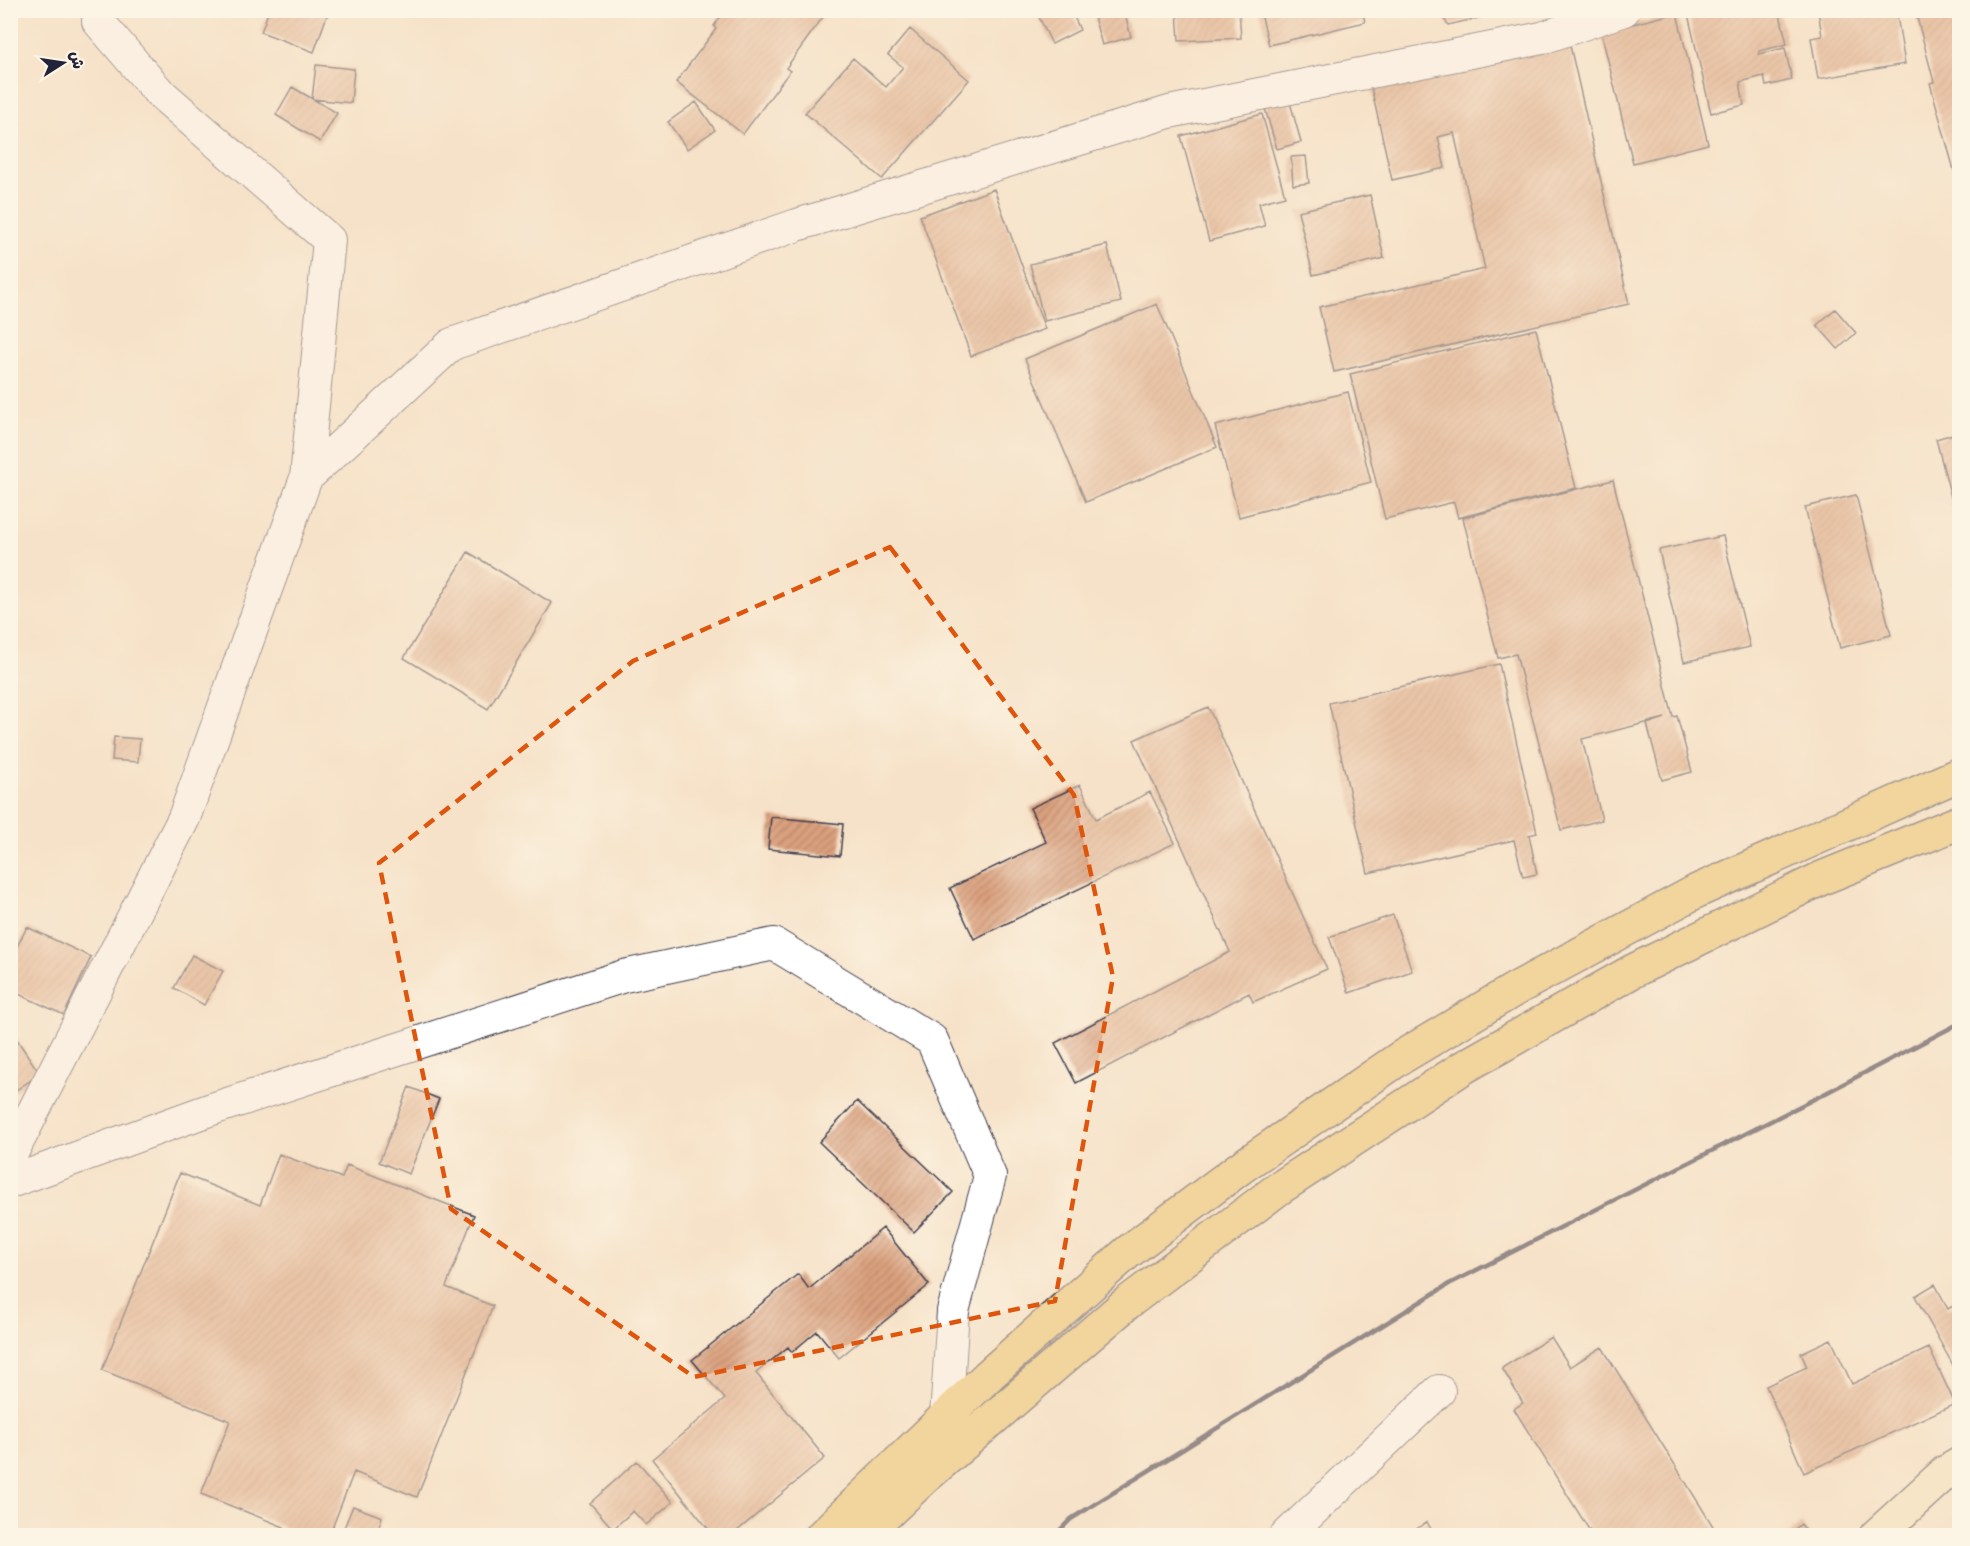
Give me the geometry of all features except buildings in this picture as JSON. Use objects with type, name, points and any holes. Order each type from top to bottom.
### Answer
[{"type":"highway","points":[[822,1536],[989,1375],[1128,1251],[1240,1168],[1400,1058],[1517,988],[1697,891],[1959,774]]},
{"type":"highway","points":[[863,1536],[924,1478],[1127,1303],[1278,1189],[1464,1067],[1633,971],[1822,878],[1959,822]]},
{"type":"street","points":[[10,1157],[184,819],[306,478],[329,240],[158,91],[98,21],[99,10]]},
{"type":"street","points":[[306,478],[452,344],[797,225],[1169,112],[1542,38],[1624,10]]},
{"type":"street","points":[[10,1182],[209,1110],[624,976],[774,944],[932,1040],[990,1176],[952,1311],[946,1417]]},
{"type":"street","points":[[1286,1536],[1439,1391]]},
{"type":"street","points":[[1876,1536],[1945,1473],[1959,1464]]},
{"type":"highlighted area","points":[[890,547],[1074,795],[1113,977],[1055,1301],[694,1377],[451,1209],[379,863],[633,661]]},
{"type":"railway","points":[[1054,1536],[1071,1519],[1449,1284],[1960,1023]]}]
